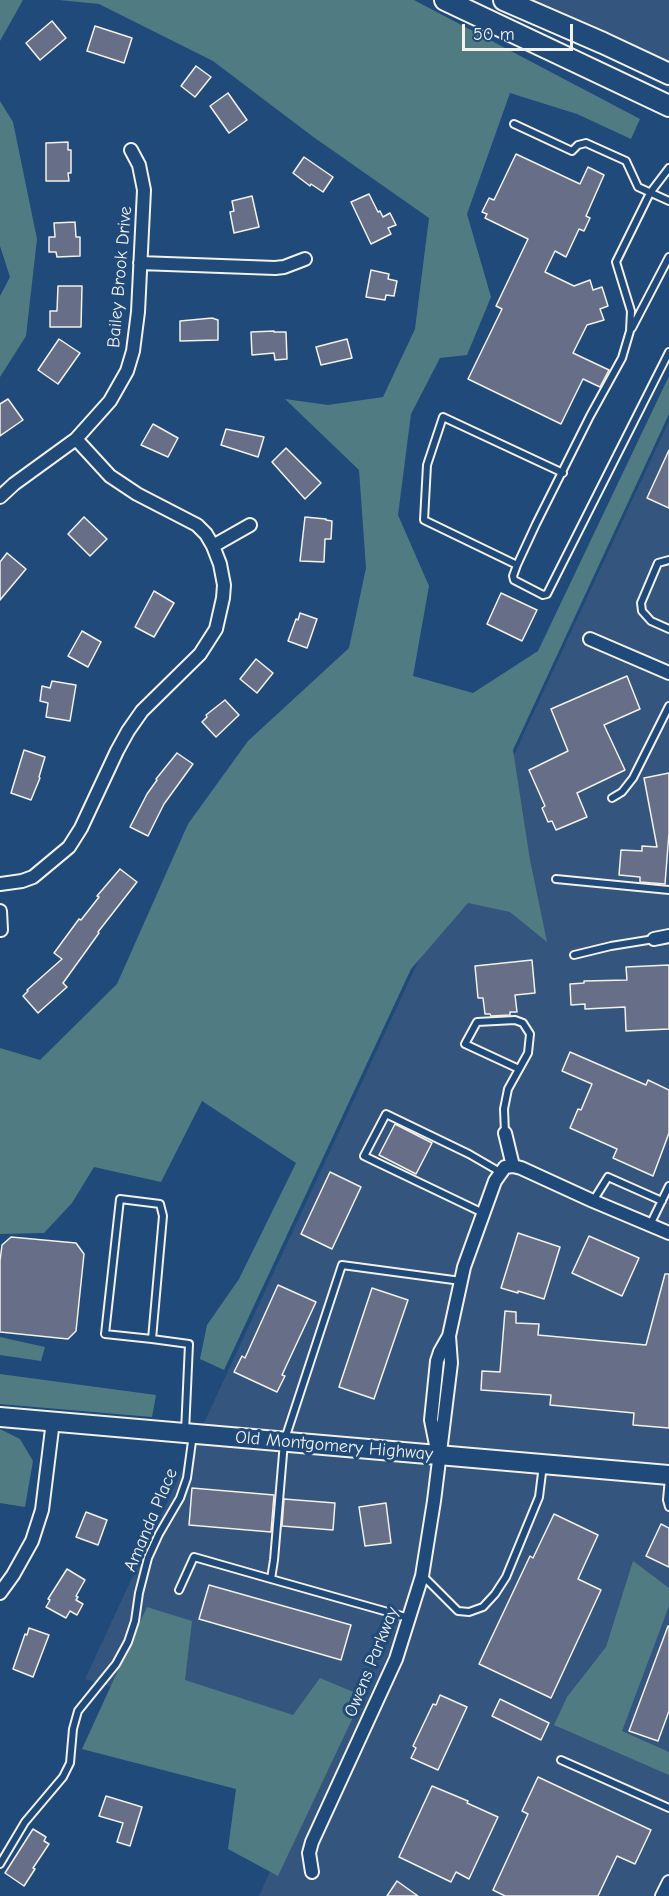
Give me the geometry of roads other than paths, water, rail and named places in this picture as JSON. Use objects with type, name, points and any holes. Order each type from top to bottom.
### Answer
[{"type":"main road","points":[[445,0],[669,106]]},
{"type":"main road","points":[[504,0],[669,74]]},
{"type":"street","name":"Bailey Brook Drive","points":[[0,498],[14,484],[76,439],[110,401],[128,371],[136,334],[144,190],[140,165],[131,150]]},
{"type":"street","points":[[140,263],[275,268],[305,259]]},
{"type":"street","points":[[0,884],[33,877],[69,847],[81,828],[128,731],[142,711],[200,654],[216,629],[220,615],[224,585],[220,564],[206,534],[197,525],[138,494],[110,476],[76,439]]},
{"type":"street","points":[[213,546],[250,525]]},
{"type":"street","points":[[590,639],[669,673]]},
{"type":"street","points":[[0,911],[1,930]]},
{"type":"street","points":[[654,939],[669,936]]},
{"type":"street","points":[[505,1133],[513,1166]]},
{"type":"street","points":[[500,1172],[505,1167],[521,1168],[669,1233]]},
{"type":"street","name":"Owens Parkway","points":[[312,1872],[309,1853],[312,1842],[396,1659],[422,1576],[430,1533],[439,1456],[431,1420],[438,1361],[449,1336],[464,1267],[500,1172]]},
{"type":"street","name":"Old Montgomery Highway","points":[[0,1417],[669,1475]]},
{"type":"street","points":[[0,1593],[32,1541],[42,1510],[53,1421]]},
{"type":"street","points":[[662,1896],[669,1882]]},
{"type":"lane","points":[[514,124],[572,151],[578,145],[586,143],[626,160],[638,188],[669,201]]},
{"type":"lane","points":[[630,332],[631,311],[616,262],[650,192],[669,168]]},
{"type":"lane","points":[[669,257],[630,332],[622,358],[590,416],[517,565],[514,580],[543,595],[547,594],[669,352]]},
{"type":"lane","points":[[517,565],[424,520],[427,465],[443,417],[562,473]]},
{"type":"lane","points":[[669,560],[658,563],[641,603],[642,611],[651,621],[669,629]]},
{"type":"lane","points":[[612,798],[622,792],[633,778],[669,706]]},
{"type":"lane","points":[[556,879],[669,890]]},
{"type":"lane","points":[[574,955],[654,939]]},
{"type":"lane","points":[[505,1133],[504,1109],[508,1089],[528,1053],[530,1034],[523,1023],[515,1020],[477,1022],[465,1044],[519,1069]]},
{"type":"lane","points":[[483,1213],[364,1156],[386,1114],[469,1154],[500,1172]]},
{"type":"lane","points":[[593,1201],[608,1177],[662,1201]]},
{"type":"lane","points":[[650,1225],[669,1186]]},
{"type":"lane","points":[[120,1199],[160,1204],[164,1216],[152,1339],[105,1334],[120,1199]]},
{"type":"lane","points":[[271,1579],[284,1442],[342,1265],[461,1281]]},
{"type":"lane","name":"Amanda Place","points":[[0,1864],[25,1822],[63,1777],[70,1762],[73,1729],[78,1711],[116,1664],[128,1642],[135,1621],[148,1558],[188,1478],[189,1344],[152,1339]]},
{"type":"lane","points":[[422,1576],[458,1611],[470,1612],[483,1607],[506,1577],[540,1497],[543,1465]]},
{"type":"lane","points":[[669,1475],[667,1500],[669,1507]]},
{"type":"lane","points":[[179,1590],[194,1557],[410,1618]]},
{"type":"lane","points":[[561,1760],[669,1809]]}]
